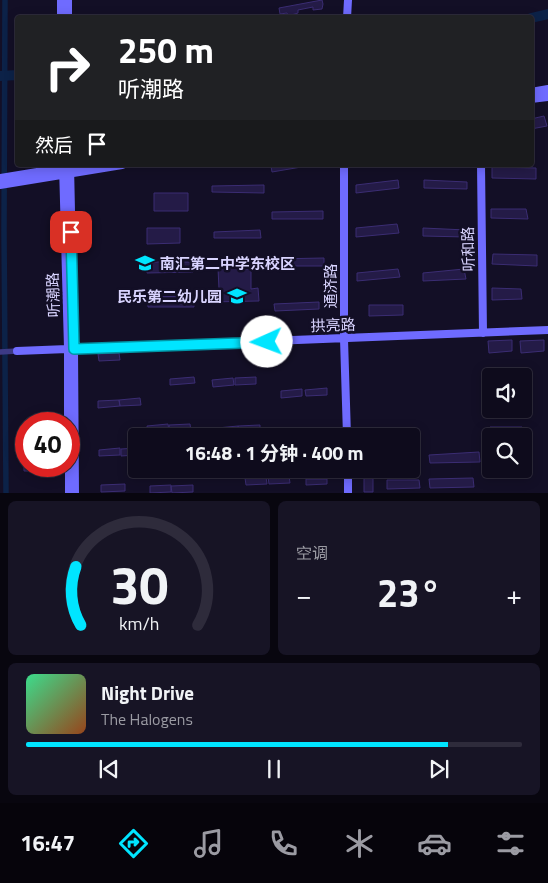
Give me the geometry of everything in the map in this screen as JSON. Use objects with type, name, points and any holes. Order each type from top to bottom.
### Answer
[{"type":"street","points":[[61,0],[61,15]]},
{"type":"street","points":[[68,0],[68,15]]},
{"type":"street","points":[[347,15],[348,0]]},
{"type":"street","points":[[534,92],[548,90]]},
{"type":"street","points":[[534,99],[548,97]]},
{"type":"street","points":[[0,185],[15,179],[67,169],[94,167]]},
{"type":"street","name":"通济路","points":[[344,167],[344,339],[347,428]]},
{"type":"street","name":"听和路","points":[[481,167],[483,333]]},
{"type":"street","name":"听潮路","points":[[67,169],[75,493]]},
{"type":"street","points":[[0,178],[15,179]]},
{"type":"street","name":"拱亮路","points":[[0,352],[548,330]]},
{"type":"street","name":"听潮路","points":[[68,412],[71,349]]},
{"type":"street","points":[[68,477],[69,493]]},
{"type":"street","points":[[348,478],[348,493]]},
{"type":"building","points":[[322,0],[323,4],[322,9],[313,10],[313,7],[298,10],[298,13],[291,15],[288,15],[287,13],[280,14],[279,8]]},
{"type":"building","points":[[544,116],[547,126],[534,128],[534,118]]},
{"type":"building","points":[[271,167],[301,167],[272,172]]},
{"type":"building","points":[[492,167],[536,168],[536,179],[492,178]]},
{"type":"building","points":[[398,180],[399,188],[356,193],[356,185]]},
{"type":"building","points":[[424,180],[467,182],[467,189],[424,188]]},
{"type":"building","points":[[264,185],[264,193],[212,192],[212,186]]},
{"type":"building","points":[[154,193],[188,193],[188,211],[154,211]]},
{"type":"building","points":[[491,209],[526,209],[528,219],[491,218]]},
{"type":"building","points":[[323,211],[323,219],[272,219],[272,212]]},
{"type":"building","points":[[397,224],[399,233],[356,237],[356,228]]},
{"type":"building","points":[[147,228],[180,228],[180,243],[147,244]]},
{"type":"building","points":[[423,228],[466,230],[466,237],[423,236]]},
{"type":"building","points":[[260,230],[261,238],[214,238],[214,232]]},
{"type":"building","points":[[493,254],[537,255],[537,266],[492,264]]},
{"type":"building","points":[[324,258],[324,266],[273,266],[273,259]]},
{"type":"building","points":[[147,262],[192,262],[193,272],[147,273]]},
{"type":"building","points":[[218,268],[251,269],[251,289],[258,288],[259,301],[209,302],[208,289],[219,289]]},
{"type":"building","points":[[398,269],[400,277],[357,281],[357,273]]},
{"type":"building","points":[[464,269],[466,279],[423,281],[423,273]]},
{"type":"building","points":[[492,288],[521,289],[522,299],[492,300]]},
{"type":"building","points":[[193,296],[194,307],[148,307],[148,297]]},
{"type":"building","points":[[319,302],[319,309],[275,311],[274,304]]},
{"type":"building","points":[[369,305],[403,305],[403,315],[369,316]]},
{"type":"building","points":[[512,340],[512,351],[489,353],[488,341]]},
{"type":"building","points":[[544,340],[544,351],[521,353],[520,341]]},
{"type":"building","points":[[288,348],[289,355],[268,356],[267,349]]},
{"type":"building","points":[[119,353],[120,360],[99,361],[98,354]]},
{"type":"building","points":[[194,377],[195,383],[170,385],[170,379]]},
{"type":"building","points":[[256,377],[256,384],[235,385],[235,378]]},
{"type":"building","points":[[233,378],[234,385],[213,387],[212,380]]},
{"type":"building","points":[[327,388],[327,395],[306,396],[305,390]]},
{"type":"building","points":[[302,389],[302,396],[281,398],[281,391]]},
{"type":"building","points":[[140,398],[141,405],[120,406],[119,400]]},
{"type":"building","points":[[119,400],[120,406],[98,408],[98,401]]},
{"type":"building","points":[[168,424],[169,428],[147,428],[147,426]]},
{"type":"building","points":[[190,424],[191,428],[169,428],[169,425]]},
{"type":"building","points":[[260,425],[260,428],[238,428],[238,426]]},
{"type":"building","points":[[238,426],[238,428],[217,428]]},
{"type":"building","points":[[522,427],[522,428],[490,428]]},
{"type":"building","points":[[120,448],[120,455],[99,456],[99,450]]},
{"type":"building","points":[[121,449],[128,449],[128,456],[121,456]]},
{"type":"building","points":[[479,452],[480,462],[430,463],[429,455]]},
{"type":"building","points":[[245,478],[266,478],[267,484],[246,485]]},
{"type":"building","points":[[268,478],[289,478],[290,483],[269,484]]},
{"type":"building","points":[[364,478],[373,478],[373,492],[364,492]]},
{"type":"building","points":[[473,478],[474,487],[430,488],[429,479]]},
{"type":"building","points":[[306,479],[327,479],[327,484],[306,485]]},
{"type":"building","points":[[387,480],[419,480],[420,488],[387,489]]},
{"type":"building","points":[[125,484],[125,491],[101,492],[101,485]]},
{"type":"building","points":[[171,485],[171,492],[150,493],[150,486]]},
{"type":"building","points":[[193,485],[193,492],[172,493],[171,486]]},
{"type":"waterway","points":[[5,0],[6,493]]},
{"type":"waterway","points":[[534,17],[548,14]]},
{"type":"waterway","points":[[0,76],[15,75]]},
{"type":"place","name":"南汇第二中学东校区","points":[[145,263]]},
{"type":"place","name":"民乐第二幼儿园","points":[[237,296]]},
{"type":"route","points":[[71,232],[74,349],[267,342]]}]
